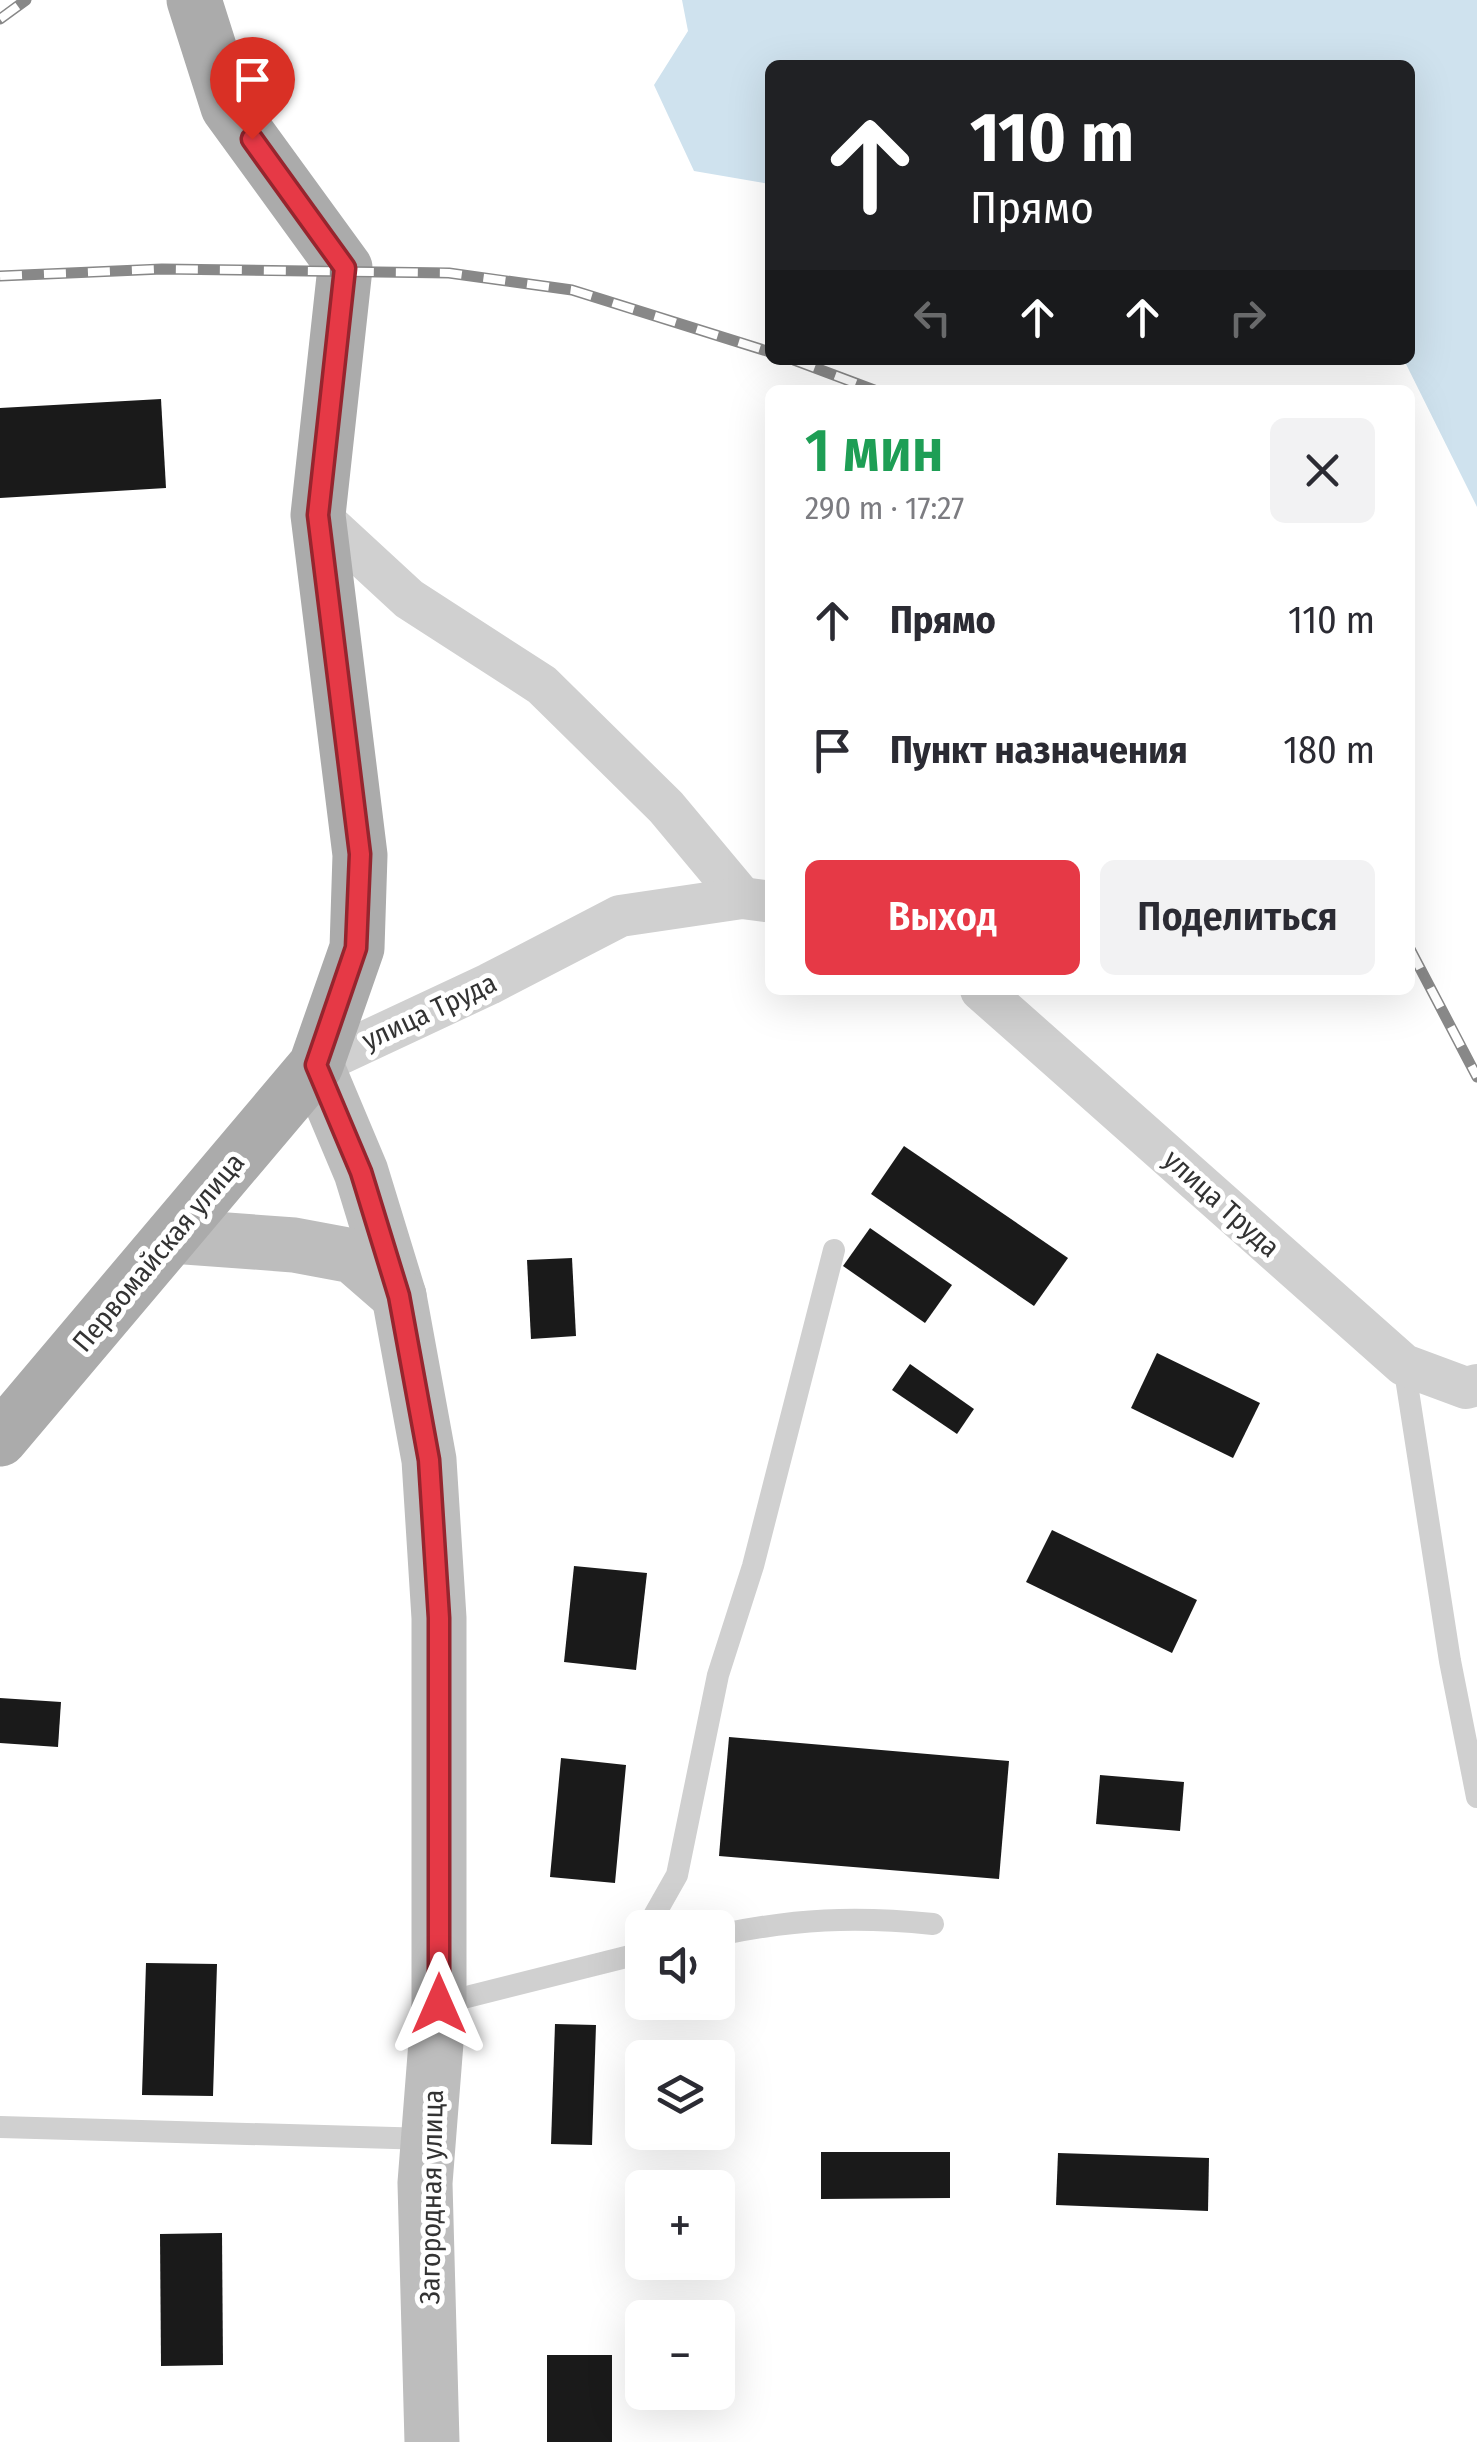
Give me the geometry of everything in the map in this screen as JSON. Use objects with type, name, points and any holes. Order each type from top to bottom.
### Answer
[{"type":"main road","points":[[198,2],[228,107],[345,268],[318,515],[360,854],[356,948],[316,1065]]},
{"type":"main road","name":"Первомайская улица","points":[[0,1440],[316,1065]]},
{"type":"street","points":[[318,515],[410,599],[542,685],[756,900]]},
{"type":"street","name":"улица Труда","points":[[316,1065],[489,984],[620,916],[756,900]]},
{"type":"street","name":"улица Труда","points":[[987,995],[1404,1365],[1466,1388],[1477,1385]]},
{"type":"street","name":"Загородная улица","points":[[316,1065],[361,1172],[399,1296],[429,1460],[439,1618],[439,2004],[425,2183],[432,2442]]},
{"type":"street","points":[[172,1236],[294,1246],[354,1256],[399,1296]]},
{"type":"lane","points":[[657,1910],[677,1875],[718,1675],[754,1566],[834,1250]]},
{"type":"lane","points":[[1404,1365],[1450,1661],[1477,1796]]},
{"type":"lane","points":[[735,1931],[788,1920],[856,1916],[932,1924]]},
{"type":"lane","points":[[439,2004],[625,1958]]},
{"type":"lane","points":[[0,2127],[428,2139]]},
{"type":"water","points":[[682,0],[1477,0],[1477,507],[1406,365],[1415,365],[1415,60],[765,60],[765,183],[694,171],[654,85],[688,31]]},
{"type":"building","points":[[161,399],[166,488],[0,498],[0,408]]},
{"type":"building","points":[[904,1146],[1068,1258],[1034,1306],[871,1194]]},
{"type":"building","points":[[870,1228],[952,1285],[925,1323],[843,1266]]},
{"type":"building","points":[[572,1258],[576,1336],[531,1339],[527,1260]]},
{"type":"building","points":[[1157,1353],[1260,1403],[1233,1458],[1131,1408]]},
{"type":"building","points":[[910,1364],[974,1409],[957,1434],[892,1390]]},
{"type":"building","points":[[1052,1530],[1197,1600],[1172,1653],[1026,1582]]},
{"type":"building","points":[[574,1566],[647,1573],[636,1670],[564,1662]]},
{"type":"building","points":[[0,1698],[61,1702],[58,1747],[0,1743]]},
{"type":"building","points":[[729,1737],[1009,1761],[999,1879],[719,1856]]},
{"type":"building","points":[[561,1758],[626,1765],[615,1883],[550,1877]]},
{"type":"building","points":[[1100,1775],[1184,1782],[1180,1831],[1096,1824]]},
{"type":"building","points":[[146,1963],[217,1964],[213,2096],[142,2095]]},
{"type":"building","points":[[555,2024],[596,2025],[592,2145],[551,2144]]},
{"type":"building","points":[[821,2152],[950,2152],[950,2198],[821,2199]]},
{"type":"building","points":[[1058,2153],[1209,2158],[1208,2211],[1056,2205]]},
{"type":"building","points":[[222,2233],[223,2365],[161,2366],[160,2234]]},
{"type":"building","points":[[547,2355],[612,2355],[612,2442],[547,2442]]},
{"type":"railway","points":[[0,19],[26,0]]},
{"type":"railway","points":[[0,276],[162,269],[449,273],[572,290],[765,350]]},
{"type":"railway","points":[[807,365],[861,385]]},
{"type":"railway","points":[[1415,959],[1477,1077]]},
{"type":"route","points":[[252,139],[345,268],[318,515],[360,854],[356,948],[316,1065],[361,1172],[399,1296],[429,1460],[439,1618],[439,2004]]}]
